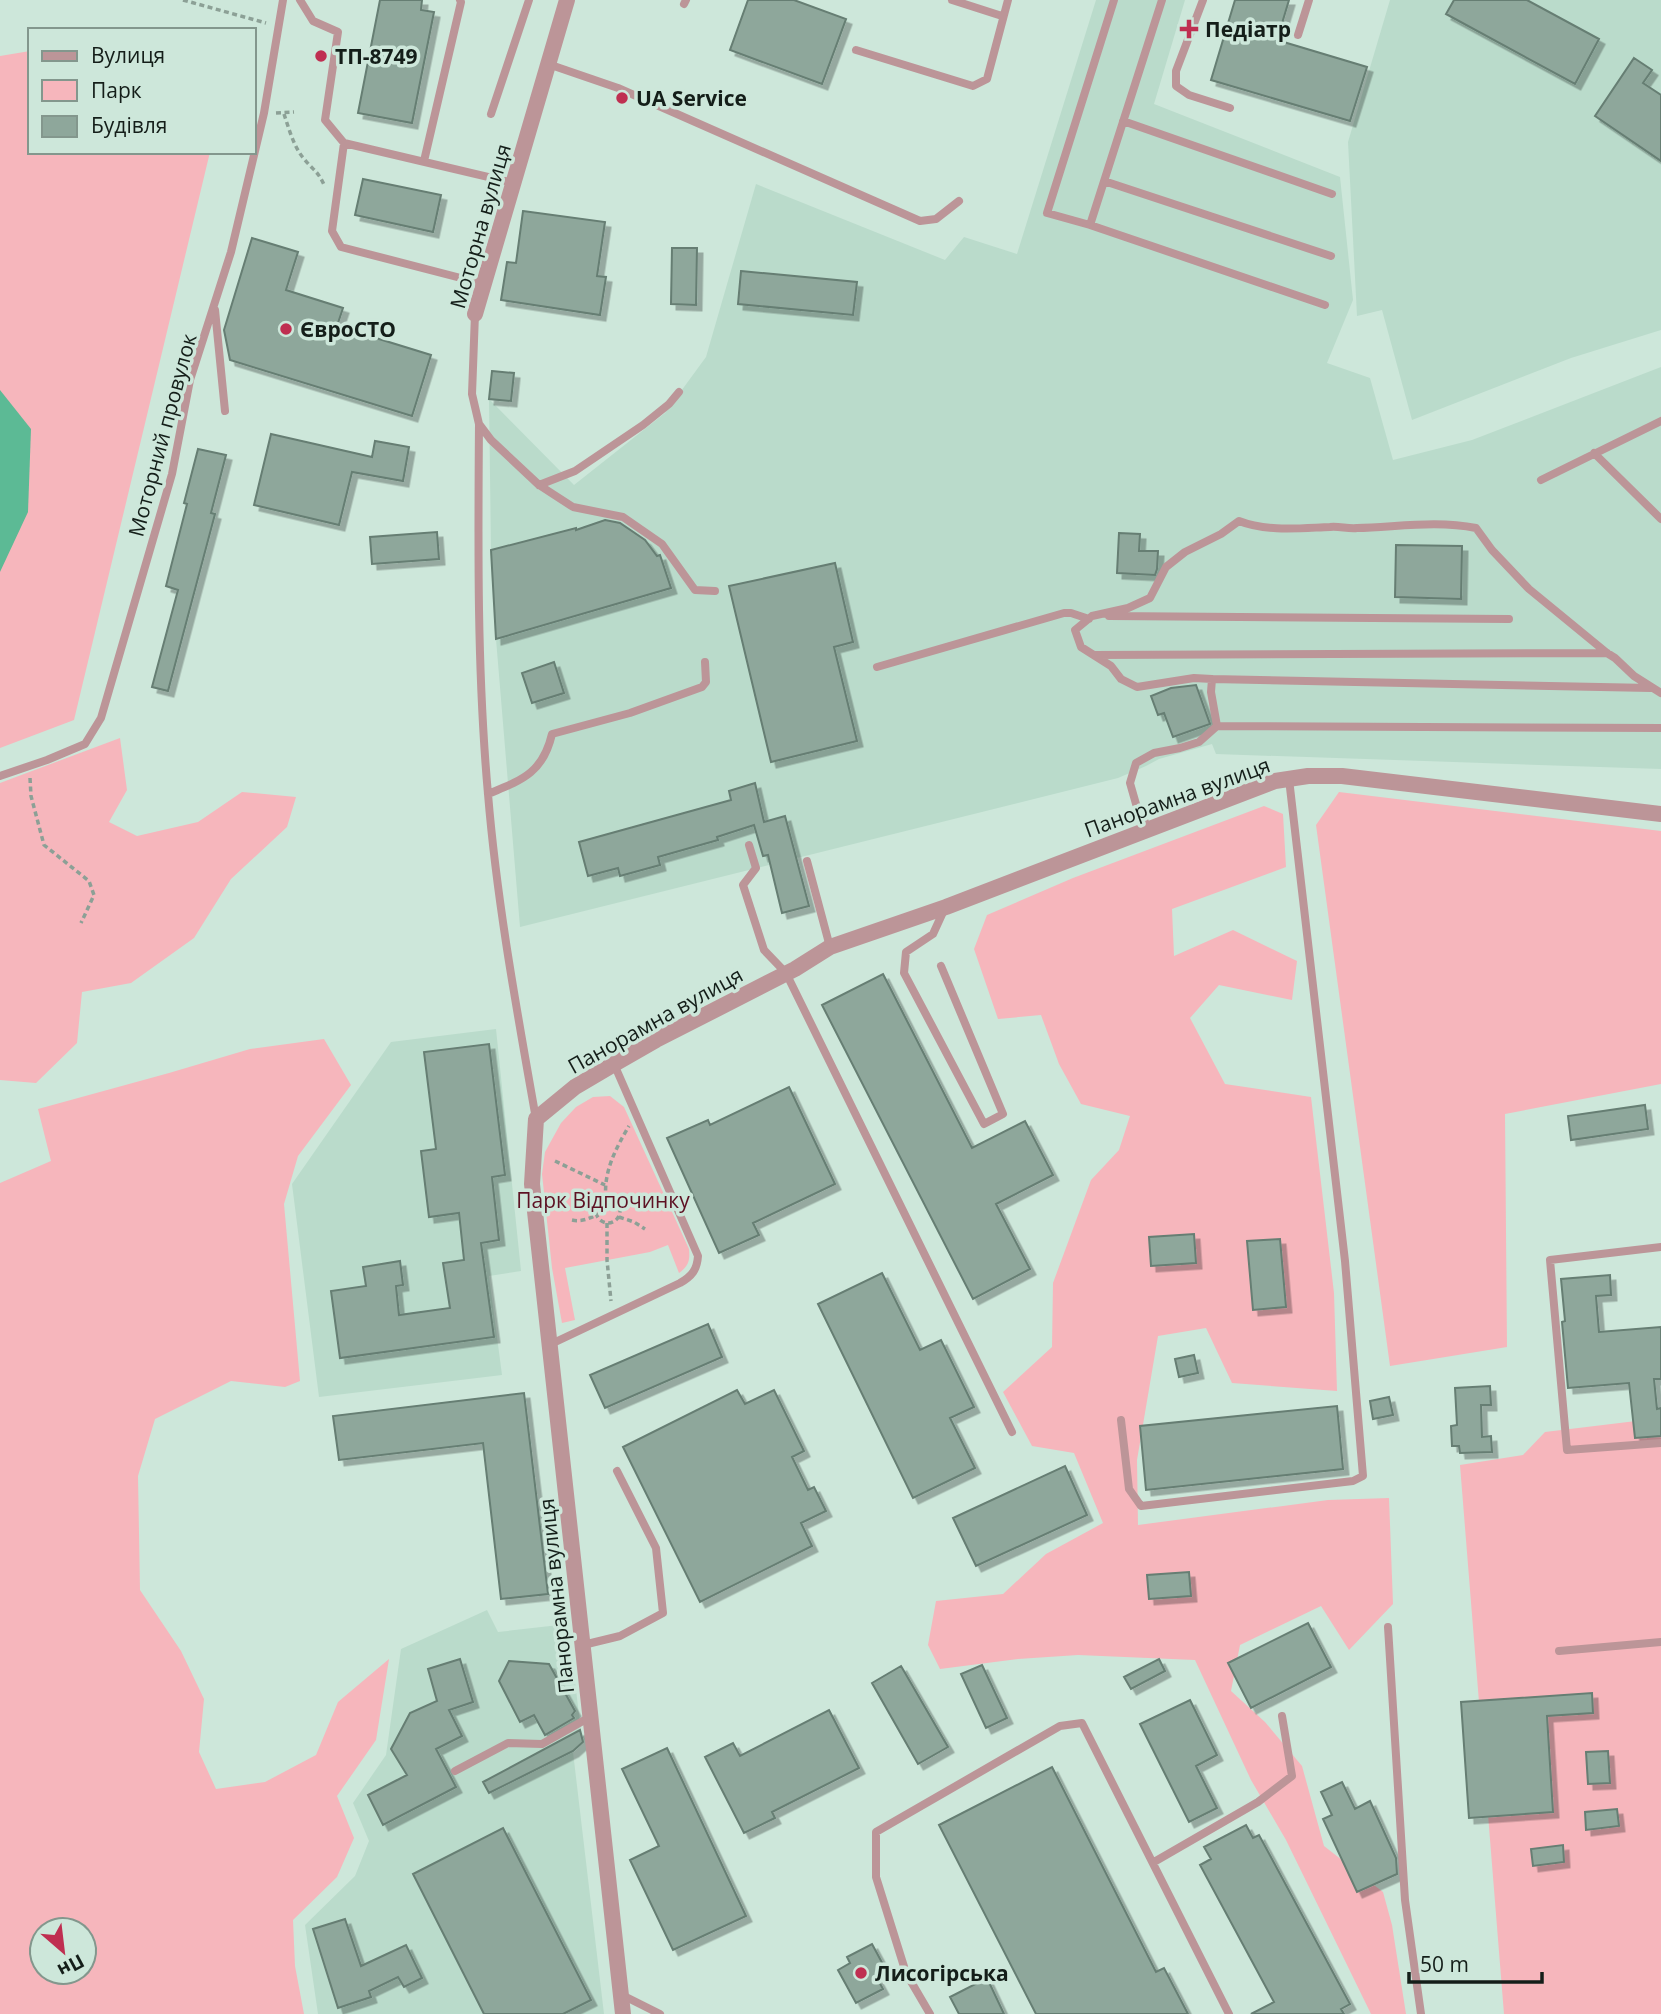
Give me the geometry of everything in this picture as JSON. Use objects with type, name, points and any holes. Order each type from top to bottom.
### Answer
[{"type":"street","name":"Моторна вулиця","points":[[475,314],[567,0]]},
{"type":"street","name":"Панорамна вулиця","points":[[623,2014],[532,1184],[536,1119],[575,1087],[614,1064],[830,947],[946,907],[1275,781],[1308,776],[1342,776],[1661,814]]},
{"type":"lane","name":"Моторний провулок","points":[[256,147],[283,0]]},
{"type":"lane","points":[[300,0],[313,21],[338,32],[325,120],[344,143],[514,183]]},
{"type":"lane","points":[[424,161],[460,0]]},
{"type":"lane","points":[[491,114],[529,0]]},
{"type":"lane","points":[[952,0],[1003,16]]},
{"type":"lane","points":[[856,50],[972,86],[987,79],[1007,0]]},
{"type":"lane","points":[[1114,0],[1047,213],[1090,225],[1325,305]]},
{"type":"lane","points":[[1090,225],[1162,0]]},
{"type":"lane","points":[[1203,0],[1175,71],[1176,86],[1189,95],[1230,108]]},
{"type":"lane","points":[[1298,36],[1309,0]]},
{"type":"lane","points":[[548,64],[618,88],[920,221],[936,219],[959,201]]},
{"type":"lane","points":[[1123,121],[1332,194]]},
{"type":"lane","points":[[344,143],[332,231],[341,247],[484,284]]},
{"type":"lane","name":"Моторний провулок","points":[[0,776],[85,744],[101,718],[172,474],[190,380],[231,252],[254,154]]},
{"type":"lane","points":[[1104,181],[1331,256]]},
{"type":"lane","points":[[215,307],[225,411]]},
{"type":"lane","name":"Моторна вулиця","points":[[475,314],[471,394],[479,424],[491,440],[539,485],[573,507],[623,517],[662,544],[695,590],[715,591]]},
{"type":"lane","points":[[539,485],[575,471],[643,425],[679,392]]},
{"type":"lane","points":[[1541,480],[1661,421]]},
{"type":"lane","points":[[479,424],[481,669],[488,794],[501,916],[536,1119]]},
{"type":"lane","points":[[1594,453],[1661,519]]},
{"type":"lane","points":[[1240,521],[1249,525],[1301,528],[1451,523],[1476,528],[1492,550],[1529,589],[1634,676],[1657,690],[1194,678],[1137,687],[1121,679],[1111,666],[1081,647],[1075,630],[1091,617],[1128,608],[1150,598],[1166,567],[1185,552],[1240,521]]},
{"type":"lane","points":[[877,667],[1064,613],[1091,617],[1508,619]]},
{"type":"lane","points":[[1094,655],[1607,653]]},
{"type":"lane","points":[[488,794],[524,779],[548,750],[552,734],[630,713],[702,688],[706,682],[705,662]]},
{"type":"lane","points":[[1212,679],[1217,726]]},
{"type":"lane","points":[[1149,830],[1136,804],[1130,783],[1136,763],[1154,753],[1199,742],[1217,726],[1661,728]]},
{"type":"lane","points":[[1121,1420],[1129,1489],[1141,1506],[1353,1481],[1363,1476],[1345,1261],[1289,779]]},
{"type":"lane","points":[[749,845],[756,868],[743,885],[764,950],[786,973],[1012,1432]]},
{"type":"lane","points":[[807,861],[830,947]]},
{"type":"lane","points":[[941,966],[1003,1114],[984,1124],[904,973],[906,952],[933,934],[946,907]]},
{"type":"lane","points":[[550,1345],[681,1283],[695,1271],[697,1264],[698,1256],[614,1064]]},
{"type":"lane","points":[[1661,1247],[1550,1260],[1567,1450],[1661,1443]]},
{"type":"lane","points":[[582,1646],[620,1636],[663,1613],[656,1548],[617,1471]]},
{"type":"lane","points":[[1388,1627],[1405,1900],[1421,2014]]},
{"type":"lane","points":[[1559,1651],[1661,1642]]},
{"type":"lane","points":[[1154,1862],[1258,1802],[1292,1776],[1282,1716]]},
{"type":"lane","points":[[455,1771],[508,1743],[542,1744],[590,1717]]},
{"type":"lane","points":[[930,2014],[906,1973],[876,1877],[876,1832],[1060,1726],[1082,1723],[1229,2014]]},
{"type":"lane","points":[[621,1995],[660,2014]]},
{"type":"path","points":[[183,0],[278,27]]},
{"type":"path","points":[[284,114],[292,138],[304,160],[319,173],[334,207]]},
{"type":"path","points":[[30,765],[31,796],[44,845],[89,881],[94,895],[81,923]]},
{"type":"path","points":[[606,1199],[605,1185],[614,1152],[631,1122],[637,1118]]},
{"type":"path","points":[[555,1161],[605,1185]]},
{"type":"path","points":[[606,1199],[613,1199],[619,1204],[621,1210],[614,1222],[607,1223],[597,1215],[596,1208],[606,1199]]},
{"type":"path","points":[[572,1220],[587,1220],[597,1215]]},
{"type":"path","points":[[619,1217],[645,1229]]},
{"type":"path","points":[[607,1223],[612,1316]]},
{"type":"shaded area","points":[[1096,0],[1185,0],[1154,104],[1340,177],[1353,300],[1327,363],[1370,378],[1393,460],[1472,440],[1661,367],[1661,769],[1216,754],[1212,744],[1159,759],[1118,778],[520,927],[496,639],[491,550],[489,399],[574,485],[665,413],[706,357],[756,184],[945,260],[964,237],[1017,254]]},
{"type":"shaded area","points":[[1390,0],[1661,0],[1661,330],[1571,358],[1412,420],[1382,310],[1357,316],[1348,142]]},
{"type":"shaded area","points":[[0,390],[31,429],[28,512],[0,572]]},
{"type":"shaded area","points":[[496,1029],[521,1271],[489,1276],[502,1375],[319,1397],[292,1184],[391,1042]]},
{"type":"shaded area","points":[[487,1610],[498,1632],[568,1624],[581,1731],[585,1739],[573,1752],[604,2014],[318,2014],[305,1925],[355,1876],[369,1841],[353,1803],[386,1755],[401,1649]]},
{"type":"green space","points":[[28,51],[28,154],[210,154],[74,720],[0,748],[0,56]]},
{"type":"green space","points":[[120,738],[127,790],[109,822],[137,836],[198,822],[242,792],[296,797],[287,827],[231,879],[194,938],[131,983],[82,992],[77,1043],[36,1083],[0,1080],[0,783]]},
{"type":"green space","points":[[1339,792],[1661,831],[1661,1084],[1505,1114],[1507,1347],[1390,1366],[1316,825]]},
{"type":"green space","points":[[1264,806],[1283,814],[1286,867],[1172,909],[1174,956],[1233,930],[1297,961],[1292,1000],[1219,985],[1190,1018],[1225,1084],[1311,1097],[1334,1293],[1337,1391],[1232,1383],[1206,1328],[1158,1336],[1137,1460],[1138,1525],[1328,1500],[1389,1498],[1393,1604],[1349,1650],[1321,1606],[1240,1645],[1231,1691],[1265,1722],[1302,1766],[1324,1846],[1383,1892],[1392,1925],[1406,2014],[1371,2014],[1286,1840],[1251,1780],[1195,1660],[1078,1655],[940,1669],[928,1645],[936,1601],[1003,1594],[1046,1554],[1103,1523],[1074,1453],[1032,1446],[1003,1392],[1052,1347],[1053,1283],[1091,1180],[1119,1150],[1130,1116],[1081,1104],[1059,1064],[1041,1015],[998,1019],[974,949],[987,915],[1073,878]]},
{"type":"green space","points":[[324,1039],[351,1085],[298,1156],[284,1204],[300,1381],[285,1387],[231,1381],[155,1419],[138,1476],[140,1590],[181,1651],[204,1699],[199,1752],[216,1789],[265,1782],[316,1755],[338,1702],[389,1659],[376,1740],[337,1796],[354,1838],[337,1877],[293,1920],[295,1966],[304,2014],[0,2014],[0,1183],[51,1161],[38,1109],[250,1049]]},
{"type":"green space","name":"Парк Відпочинку","points":[[610,1096],[624,1107],[689,1249],[689,1260],[679,1273],[668,1245],[650,1252],[565,1268],[575,1320],[562,1323],[552,1268],[542,1174],[545,1152],[561,1123],[576,1107],[593,1097]]},
{"type":"green space","points":[[1661,1418],[1661,2014],[1504,2014],[1460,1465],[1523,1455],[1545,1432]]},
{"type":"building","points":[[380,0],[422,0],[421,10],[434,12],[412,123],[358,113]]},
{"type":"building","points":[[748,0],[794,0],[846,19],[822,84],[730,50]]},
{"type":"building","points":[[1235,0],[1289,0],[1277,40],[1367,67],[1350,121],[1211,80]]},
{"type":"building","points":[[1454,0],[1527,0],[1599,39],[1575,84],[1446,14]]},
{"type":"building","points":[[1634,58],[1652,70],[1643,83],[1661,95],[1661,161],[1595,116]]},
{"type":"building","points":[[363,179],[441,195],[433,232],[355,215]]},
{"type":"building","points":[[523,211],[605,222],[597,276],[606,277],[600,315],[501,300],[507,262],[516,263]]},
{"type":"building","name":"ЄвроСТО","points":[[252,238],[298,252],[286,290],[343,308],[337,326],[431,355],[412,416],[230,360],[224,330]]},
{"type":"building","points":[[672,248],[697,248],[696,305],[671,304]]},
{"type":"building","points":[[741,271],[857,282],[853,315],[738,304]]},
{"type":"building","points":[[492,371],[514,373],[511,401],[489,399]]},
{"type":"building","points":[[271,434],[372,457],[375,441],[409,447],[403,481],[352,472],[339,525],[254,505]]},
{"type":"building","points":[[198,449],[226,455],[211,513],[215,514],[168,691],[152,687],[178,590],[166,586]]},
{"type":"building","points":[[605,520],[620,523],[645,540],[657,556],[660,555],[671,588],[496,639],[491,550],[576,530]]},
{"type":"building","points":[[437,532],[439,559],[372,564],[370,537]]},
{"type":"building","points":[[1119,533],[1140,534],[1139,551],[1158,551],[1155,575],[1117,573]]},
{"type":"building","points":[[1396,545],[1462,546],[1461,599],[1395,597]]},
{"type":"building","points":[[835,563],[853,642],[834,647],[857,741],[771,762],[729,586]]},
{"type":"building","points":[[554,662],[564,693],[532,703],[522,673]]},
{"type":"building","points":[[1196,685],[1210,724],[1173,737],[1164,713],[1158,715],[1151,696],[1171,688]]},
{"type":"building","points":[[755,783],[764,822],[785,816],[809,906],[782,913],[768,855],[763,856],[754,825],[717,837],[718,840],[658,857],[660,865],[620,876],[618,868],[588,876],[579,842],[731,800],[729,791]]},
{"type":"building","points":[[883,974],[972,1148],[1025,1121],[1053,1175],[996,1204],[1030,1269],[973,1299],[822,1005]]},
{"type":"building","points":[[489,1044],[505,1175],[492,1177],[499,1240],[481,1243],[494,1337],[340,1358],[331,1291],[366,1286],[363,1267],[400,1261],[403,1285],[396,1286],[399,1315],[450,1308],[443,1263],[464,1260],[459,1213],[429,1217],[421,1151],[436,1149],[424,1052]]},
{"type":"building","points":[[789,1087],[835,1184],[753,1223],[759,1235],[719,1253],[667,1138],[708,1120],[710,1125]]},
{"type":"building","points":[[1645,1105],[1648,1129],[1571,1140],[1568,1116]]},
{"type":"building","points":[[1194,1234],[1196,1263],[1151,1266],[1149,1237]]},
{"type":"building","points":[[1280,1239],[1286,1307],[1253,1310],[1247,1241]]},
{"type":"building","points":[[882,1273],[920,1350],[941,1340],[974,1407],[950,1418],[975,1468],[913,1498],[818,1304]]},
{"type":"building","points":[[1610,1275],[1611,1295],[1596,1296],[1599,1332],[1661,1327],[1661,1379],[1654,1379],[1657,1409],[1661,1408],[1661,1436],[1635,1438],[1629,1383],[1568,1388],[1561,1279]]},
{"type":"building","points":[[708,1324],[722,1357],[605,1408],[590,1375]]},
{"type":"building","points":[[1194,1355],[1198,1373],[1179,1377],[1175,1359]]},
{"type":"building","points":[[1490,1386],[1491,1405],[1481,1405],[1482,1437],[1491,1436],[1492,1452],[1460,1453],[1459,1446],[1452,1446],[1451,1426],[1457,1425],[1455,1388]]},
{"type":"building","points":[[737,1390],[745,1404],[774,1390],[804,1451],[792,1457],[808,1490],[814,1487],[826,1511],[801,1523],[812,1546],[700,1602],[623,1447]]},
{"type":"building","points":[[524,1393],[548,1594],[501,1599],[483,1443],[339,1460],[333,1416]]},
{"type":"building","points":[[1389,1397],[1393,1415],[1373,1419],[1370,1401]]},
{"type":"building","points":[[1337,1406],[1343,1469],[1146,1490],[1140,1426]]},
{"type":"building","points":[[1065,1466],[1087,1515],[976,1566],[953,1518]]},
{"type":"building","points":[[1189,1572],[1191,1596],[1149,1599],[1147,1575]]},
{"type":"building","points":[[1308,1623],[1331,1667],[1251,1708],[1228,1663]]},
{"type":"building","points":[[460,1659],[473,1702],[449,1710],[462,1736],[436,1749],[456,1787],[383,1825],[368,1795],[407,1775],[391,1749],[410,1713],[437,1701],[428,1669]]},
{"type":"building","points":[[1159,1659],[1165,1671],[1131,1689],[1124,1677]]},
{"type":"building","points":[[509,1661],[549,1664],[575,1711],[572,1715],[574,1718],[545,1735],[534,1715],[520,1722],[499,1681]]},
{"type":"building","points":[[982,1665],[1007,1718],[986,1728],[961,1674]]},
{"type":"building","points":[[901,1666],[948,1747],[918,1764],[872,1683]]},
{"type":"building","points":[[1592,1693],[1593,1713],[1547,1716],[1553,1812],[1469,1818],[1461,1702]]},
{"type":"building","points":[[1190,1700],[1217,1755],[1196,1766],[1217,1808],[1189,1822],[1140,1724]]},
{"type":"building","points":[[829,1710],[859,1768],[772,1812],[775,1818],[744,1833],[705,1757],[733,1743],[740,1756]]},
{"type":"building","points":[[580,1730],[583,1742],[573,1751],[489,1793],[483,1782]]},
{"type":"building","points":[[667,1748],[746,1916],[673,1950],[630,1860],[659,1846],[622,1769]]},
{"type":"building","points":[[1608,1751],[1610,1783],[1588,1784],[1586,1752]]},
{"type":"building","points":[[1052,1767],[1156,1972],[1164,1968],[1188,2014],[1036,2014],[939,1825]]},
{"type":"building","points":[[1342,1782],[1355,1809],[1370,1801],[1396,1858],[1397,1874],[1357,1892],[1323,1819],[1332,1815],[1321,1792]]},
{"type":"building","points":[[1617,1809],[1619,1826],[1586,1830],[1585,1812]]},
{"type":"building","points":[[1246,1825],[1253,1838],[1259,1835],[1350,2004],[1341,2009],[1344,2014],[1251,2014],[1274,2002],[1200,1865],[1211,1859],[1204,1847]]},
{"type":"building","points":[[503,1828],[591,2000],[563,2014],[484,2014],[413,1874]]},
{"type":"building","points":[[1563,1845],[1564,1862],[1533,1866],[1531,1849]]},
{"type":"building","points":[[345,1919],[361,1966],[406,1945],[422,1978],[404,1987],[398,1977],[369,1991],[371,1997],[338,2008],[313,1929]]},
{"type":"building","name":"Лисогірська","points":[[872,1944],[886,1970],[876,1976],[883,1989],[856,2003],[838,1970],[850,1963],[847,1957]]},
{"type":"building","points":[[987,1978],[1004,2014],[959,2014],[950,1997]]},
{"type":"place","name":"Педіатр","points":[[1189,29]]},
{"type":"place","name":"ТП-8749","points":[[321,56]]},
{"type":"place","name":"UA Service","points":[[622,98]]},
{"type":"place","name":"ЄвроСТО","points":[[286,329]]},
{"type":"place","name":"Лисогірська","points":[[861,1973]]}]
